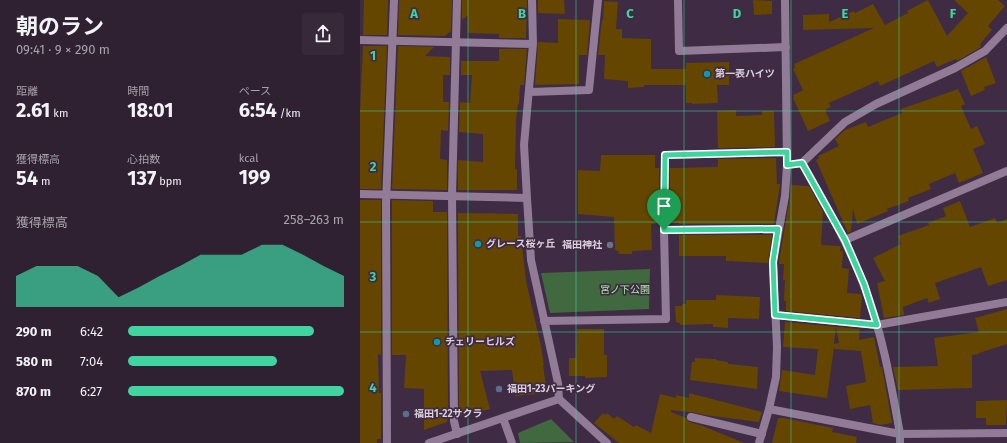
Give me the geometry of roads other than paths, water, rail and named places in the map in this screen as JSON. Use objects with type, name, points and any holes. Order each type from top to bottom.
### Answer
[{"type":"street","points":[[387,443],[386,194],[394,0]]},
{"type":"street","points":[[457,0],[452,196],[454,421],[457,434]]},
{"type":"street","points":[[532,0],[534,44],[524,145],[532,260],[558,383],[559,399],[607,443]]},
{"type":"street","points":[[530,92],[589,90],[598,0]]},
{"type":"street","points":[[678,0],[679,51],[786,47]]},
{"type":"street","points":[[759,443],[769,409],[776,377],[777,347],[773,262],[785,196],[787,165],[785,0]]},
{"type":"street","points":[[787,165],[802,163],[845,122],[876,104],[955,68],[985,51],[1007,28]]},
{"type":"street","points":[[360,40],[534,44]]},
{"type":"street","points":[[544,321],[666,319],[664,230],[665,155],[787,152]]},
{"type":"street","points":[[802,163],[845,240],[864,284],[877,325],[888,368],[900,434],[900,443]]},
{"type":"street","points":[[845,240],[1007,172]]},
{"type":"street","points":[[360,194],[527,198]]},
{"type":"street","points":[[664,230],[778,229]]},
{"type":"street","points":[[775,315],[877,325],[1007,302]]},
{"type":"street","points":[[429,443],[559,399]]},
{"type":"street","points":[[769,409],[900,434],[1007,433]]},
{"type":"street","points":[[691,417],[762,434]]},
{"type":"street","points":[[503,418],[512,443]]},
{"type":"place","name":"第一表ハイツ","points":[[707,74]]},
{"type":"place","name":"グレース桜ヶ丘","points":[[478,244]]},
{"type":"place","name":"福田神社","points":[[610,245]]},
{"type":"place","name":"チェリーヒルズ","points":[[437,342]]},
{"type":"place","name":"福田1-23パーキング","points":[[499,389]]},
{"type":"place","name":"福田1-22サクラ","points":[[406,414]]},
{"type":"park label","name":"宮ノ下公園","points":[[625,290]]}]
